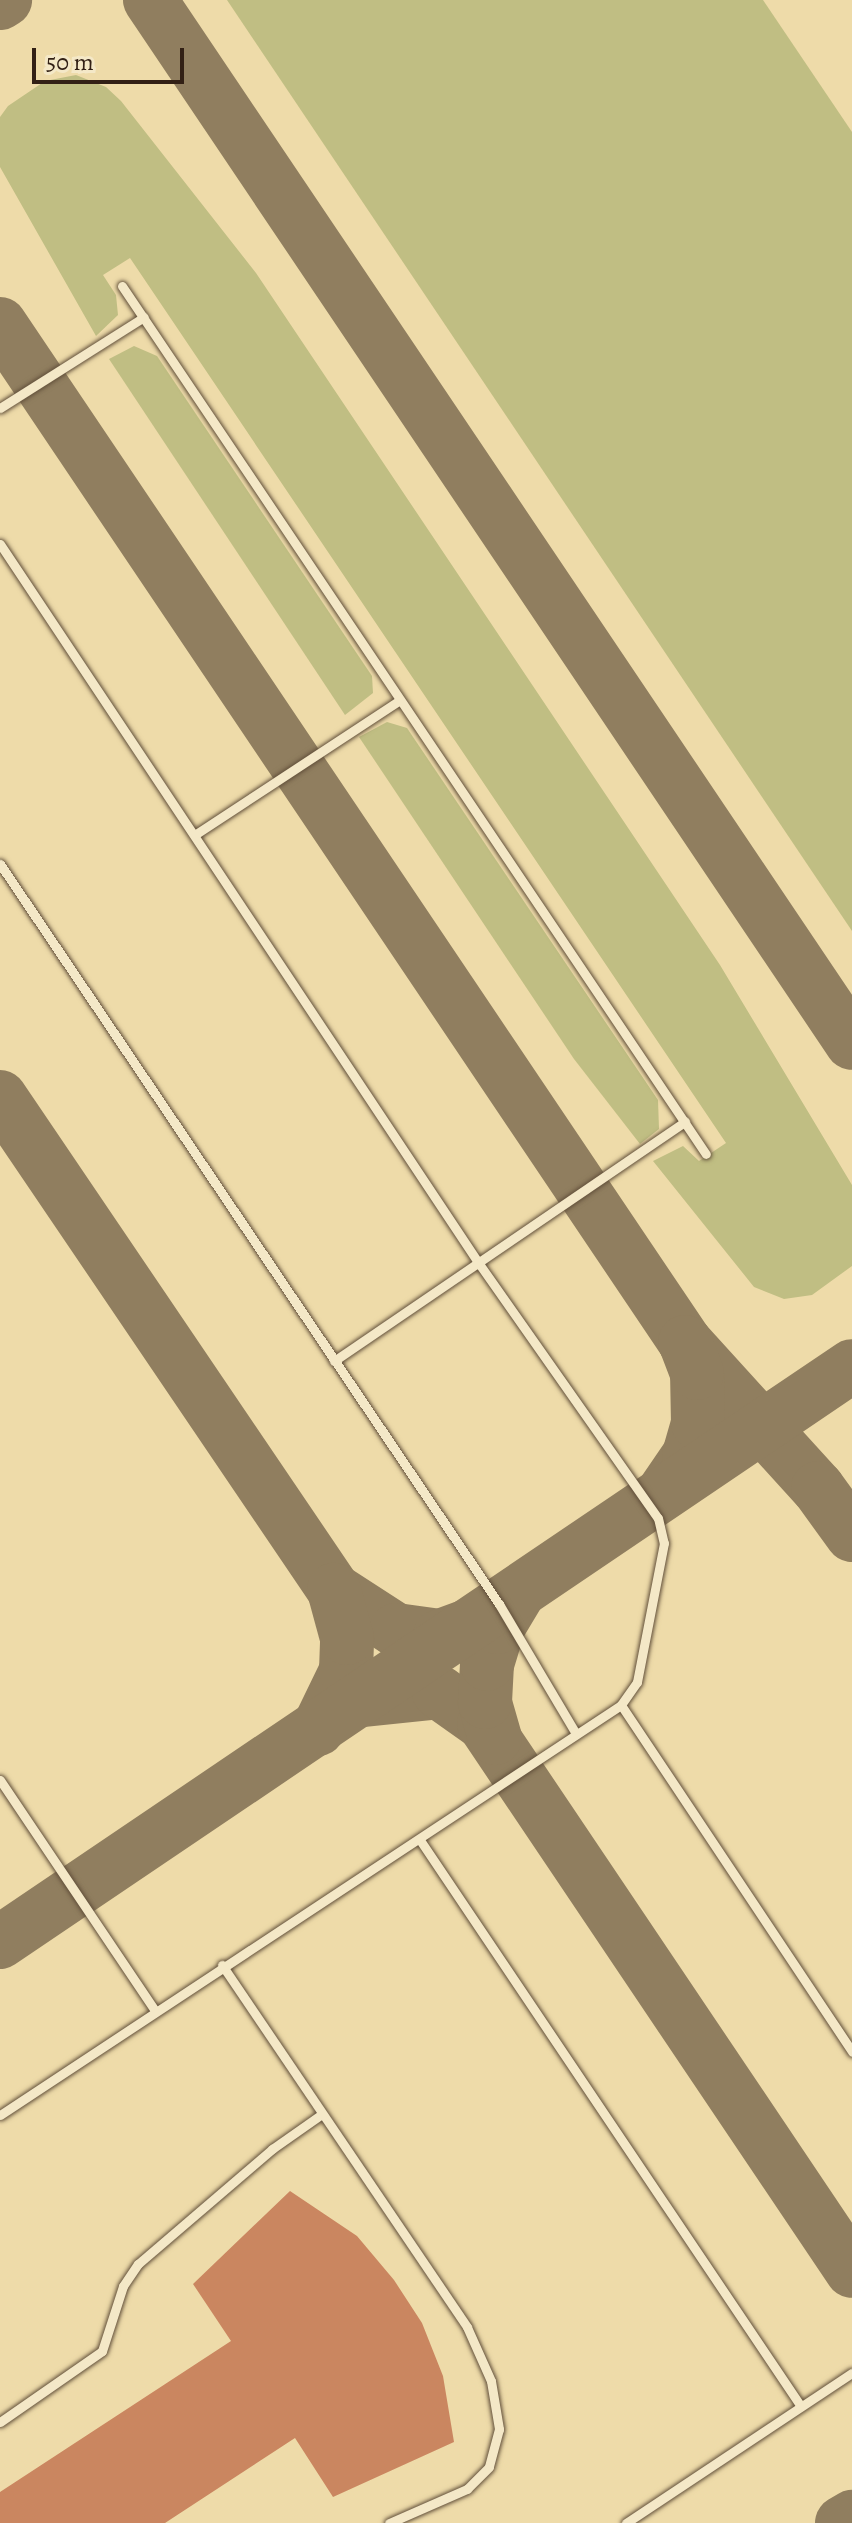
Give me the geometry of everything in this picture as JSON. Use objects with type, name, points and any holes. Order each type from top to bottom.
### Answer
[{"type":"lane","points":[[122,286],[706,1154]]},
{"type":"lane","points":[[0,408],[144,317]]},
{"type":"lane","points":[[0,544],[196,834],[480,1265],[663,1530],[664,1559],[637,1682],[621,1705],[575,1732],[420,1840],[154,2009],[0,2115]]},
{"type":"lane","points":[[196,834],[400,700]]},
{"type":"lane","points":[[0,864],[499,1604],[575,1732]]},
{"type":"lane","points":[[334,1361],[480,1265],[685,1122]]},
{"type":"lane","points":[[621,1705],[852,2052]]},
{"type":"lane","points":[[0,1780],[154,2009]]},
{"type":"lane","points":[[420,1840],[800,2405]]},
{"type":"lane","points":[[222,1965],[467,2327],[491,2381],[498,2417],[496,2449],[481,2477],[389,2523]]},
{"type":"lane","points":[[0,2422],[102,2351],[123,2286],[138,2264],[272,2149],[322,2114]]},
{"type":"lane","points":[[626,2523],[852,2373]]},
{"type":"shaded area","points":[[227,0],[763,0],[852,132],[852,931]]},
{"type":"shaded area","points":[[76,75],[106,87],[121,101],[256,273],[720,965],[852,1185],[852,1266],[812,1295],[784,1299],[754,1287],[653,1161],[683,1146],[699,1161],[726,1143],[130,258],[103,275],[116,295],[118,315],[96,336],[0,167],[0,117],[8,106],[45,81]]},
{"type":"shaded area","points":[[134,346],[157,356],[372,676],[373,693],[345,715],[109,359]]},
{"type":"shaded area","points":[[387,722],[407,728],[658,1100],[659,1129],[640,1144],[574,1059],[359,737]]},
{"type":"building","points":[[290,2191],[357,2236],[394,2280],[422,2323],[443,2376],[454,2442],[333,2497],[295,2438],[165,2523],[0,2523],[0,2492],[231,2341],[193,2284]]},
{"type":"taxiway","points":[[0,3],[5,0]]},
{"type":"taxiway","points":[[150,0],[852,1043]]},
{"type":"taxiway","points":[[0,324],[685,1342],[818,1488],[852,1535]]},
{"type":"taxiway","points":[[0,1097],[334,1590],[396,1630],[440,1636],[467,1626]]},
{"type":"taxiway","points":[[665,1490],[689,1455],[698,1423],[697,1373],[685,1342]]},
{"type":"taxiway","points":[[0,1942],[852,1366]]},
{"type":"taxiway","points":[[318,1729],[346,1671],[347,1638],[334,1590]]},
{"type":"taxiway","points":[[495,1738],[485,1702],[487,1664],[498,1627],[519,1592]]},
{"type":"taxiway","points":[[364,1700],[439,1692],[484,1724],[852,2271]]},
{"type":"taxiway","points":[[842,2523],[852,2517]]}]
